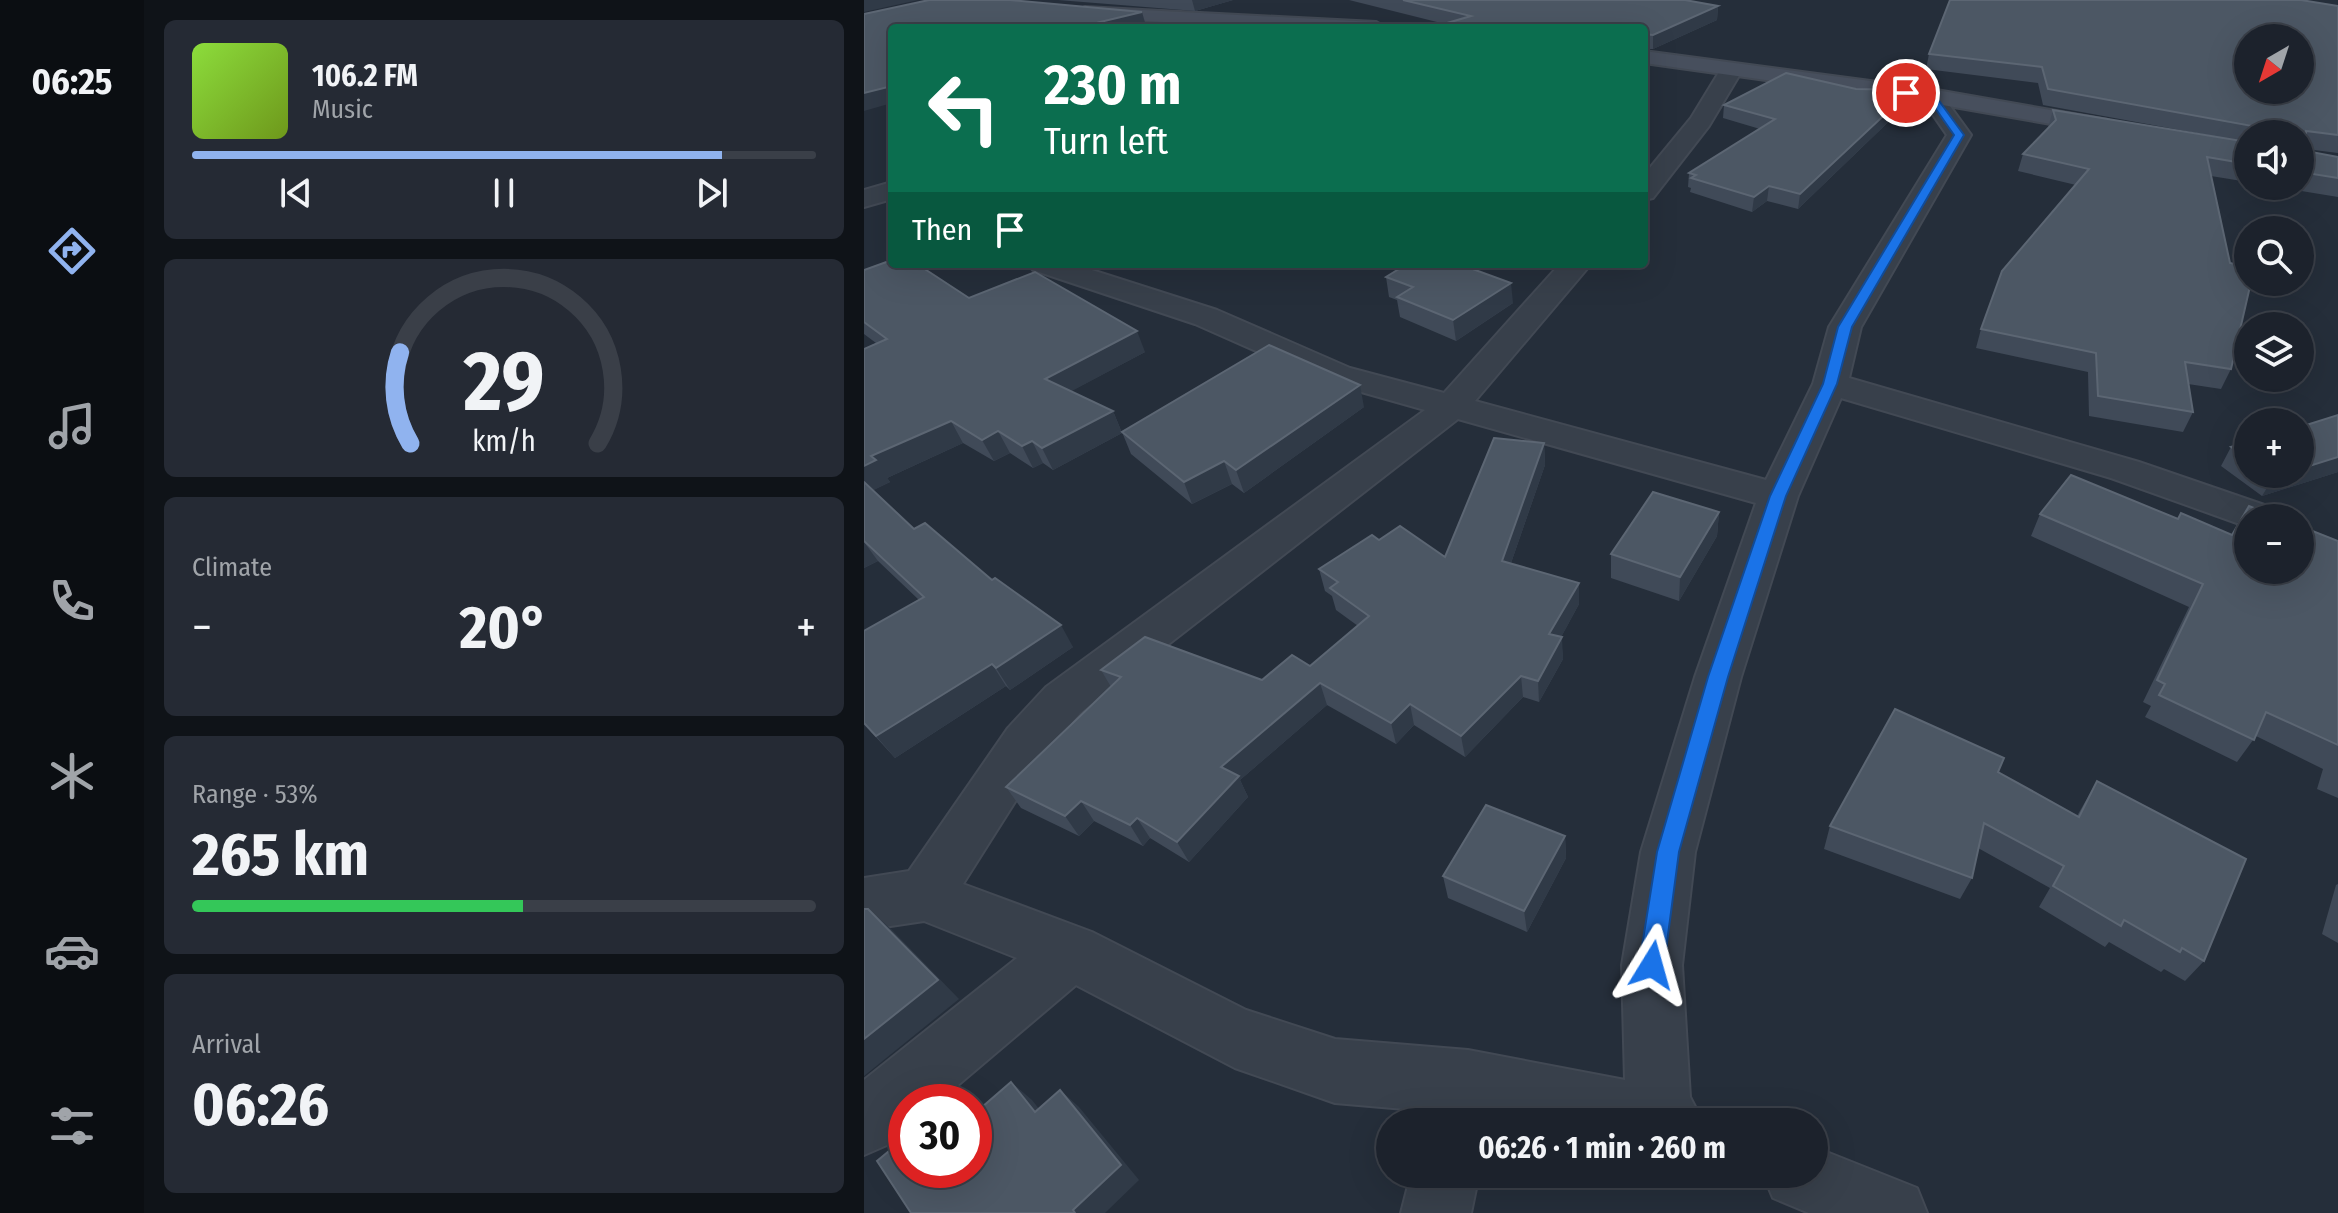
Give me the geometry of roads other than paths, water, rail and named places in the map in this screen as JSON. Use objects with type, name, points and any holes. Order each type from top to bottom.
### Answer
[{"type":"street","points":[[1068,11],[1304,24]]},
{"type":"street","points":[[1648,58],[1931,96],[2129,131]]},
{"type":"street","points":[[1648,187],[1701,121],[1732,69]]},
{"type":"street","points":[[1663,1108],[1652,965],[1668,852],[1718,677],[1778,496],[1830,384],[1845,327],[1959,135],[1931,96]]},
{"type":"street","points":[[1055,268],[1206,317],[1338,375],[1778,496]]},
{"type":"street","points":[[925,895],[1026,742],[1063,700],[1450,408],[1572,268]]},
{"type":"street","points":[[1830,384],[2125,470],[2234,508]]},
{"type":"street","points":[[864,904],[925,895],[1071,952],[1235,1037],[1335,1071],[1463,1102],[1530,1108]]},
{"type":"street","points":[[864,1122],[1071,952]]},
{"type":"street","points":[[1828,1187],[1892,1213]]},
{"type":"street","points":[[1436,1213],[1442,1188]]}]
